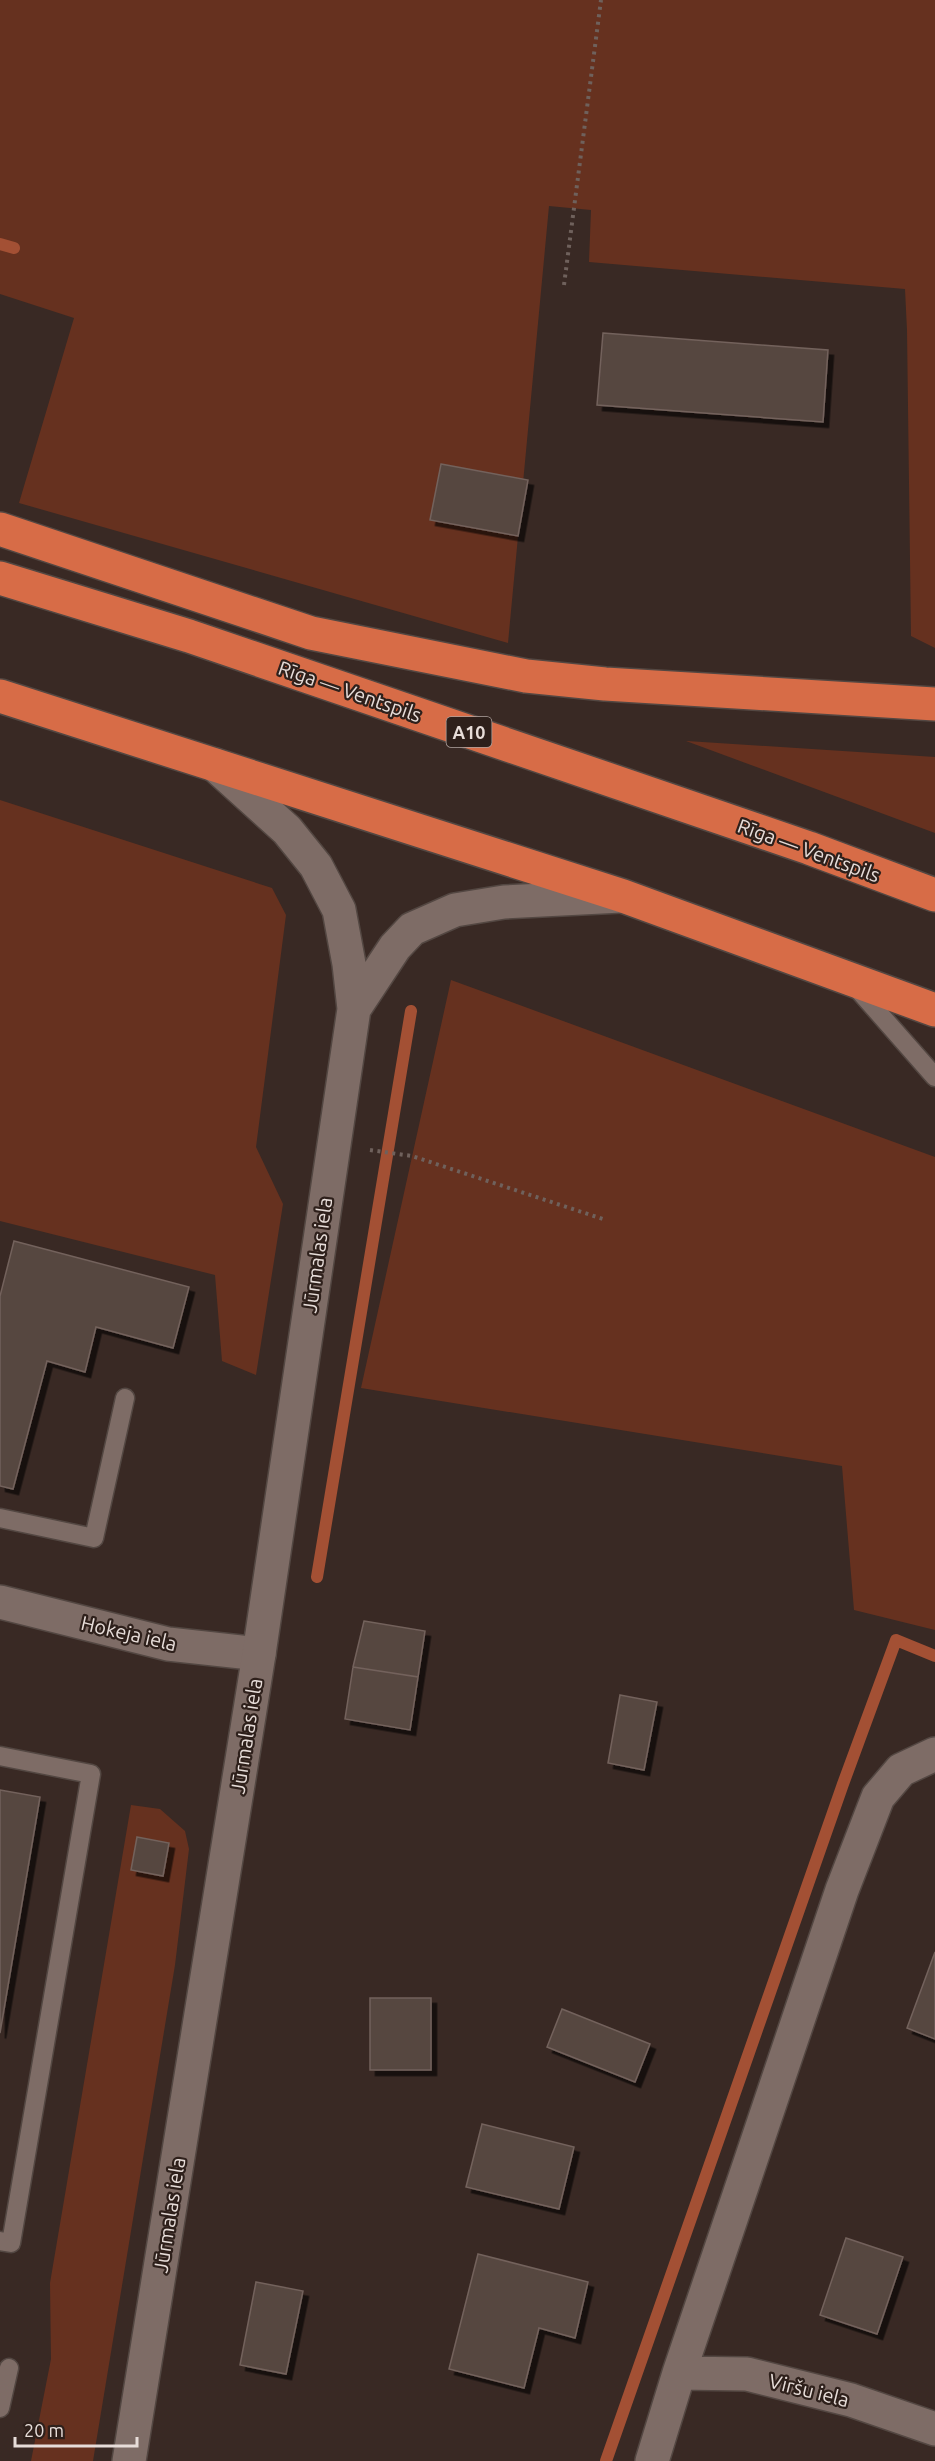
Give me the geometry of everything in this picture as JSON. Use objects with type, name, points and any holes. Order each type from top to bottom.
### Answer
[{"type":"highway","points":[[0,529],[311,633],[526,676],[606,684],[935,704]]},
{"type":"highway","name":"Rīga — Ventspils","points":[[0,578],[200,639],[808,848],[935,895]]},
{"type":"highway","points":[[0,696],[623,896],[935,1010]]},
{"type":"main road","points":[[215,765],[287,830],[316,866],[339,910],[354,1009]]},
{"type":"main road","points":[[354,1009],[395,947],[412,929],[455,910],[504,902],[623,896]]},
{"type":"main road","name":"Jūrmalas iela","points":[[129,2461],[259,1654],[354,1009]]},
{"type":"main road","name":"Hokeja iela","points":[[0,1602],[168,1644],[259,1654]]},
{"type":"main road","points":[[652,2461],[679,2373],[838,1901],[878,1797],[901,1770],[935,1755]]},
{"type":"main road","name":"Viršu iela","points":[[679,2373],[747,2374],[851,2400],[935,2428]]},
{"type":"lane","points":[[847,978],[935,1077]]},
{"type":"lane","points":[[0,1518],[94,1538],[125,1398]]},
{"type":"lane","points":[[0,1756],[91,1774],[11,2243],[0,2241]]},
{"type":"lane","points":[[0,2408],[9,2368]]},
{"type":"path","points":[[564,285],[601,0]]},
{"type":"path","points":[[334,1144],[412,1156],[603,1219]]},
{"type":"shaded area","points":[[0,0],[935,0],[935,648],[911,636],[905,289],[589,262],[591,210],[549,206],[508,643],[19,503],[74,318],[0,294]]},
{"type":"shaded area","points":[[686,741],[935,757],[935,833]]},
{"type":"shaded area","points":[[0,800],[272,888],[286,915],[256,1147],[283,1204],[256,1375],[222,1361],[215,1275],[0,1221]]},
{"type":"shaded area","points":[[451,980],[935,1157],[935,1630],[854,1610],[842,1466],[361,1388]]},
{"type":"shaded area","points":[[131,1805],[160,1809],[185,1831],[189,1849],[175,1965],[93,2461],[31,2461],[51,2359],[50,2283]]},
{"type":"building","points":[[603,333],[828,350],[823,422],[597,405]]},
{"type":"building","points":[[441,464],[528,480],[518,536],[430,520]]},
{"type":"building","points":[[14,1241],[189,1287],[173,1348],[96,1327],[85,1372],[47,1361],[13,1489],[0,1486],[0,1296]]},
{"type":"building","points":[[364,1621],[425,1631],[418,1677],[353,1667]]},
{"type":"building","points":[[353,1667],[418,1677],[410,1730],[345,1719]]},
{"type":"building","points":[[620,1695],[657,1702],[644,1770],[608,1763]]},
{"type":"building","points":[[0,1790],[40,1797],[0,2033]]},
{"type":"building","points":[[137,1837],[169,1843],[163,1876],[131,1870]]},
{"type":"building","points":[[935,1952],[935,2039],[907,2028]]},
{"type":"building","points":[[370,1998],[431,1998],[431,2070],[370,2070]]},
{"type":"building","points":[[562,2009],[650,2044],[635,2082],[547,2047]]},
{"type":"building","points":[[482,2124],[574,2147],[559,2209],[466,2187]]},
{"type":"building","points":[[846,2238],[903,2257],[877,2334],[820,2315]]},
{"type":"building","points":[[478,2254],[588,2282],[575,2338],[539,2328],[524,2388],[449,2369]]},
{"type":"building","points":[[256,2282],[303,2291],[286,2374],[240,2365]]},
{"type":"waterway","points":[[0,244],[14,248]]},
{"type":"waterway","points":[[317,1577],[411,1011]]},
{"type":"waterway","points":[[606,2461],[843,1784],[896,1640],[935,1656]]}]
